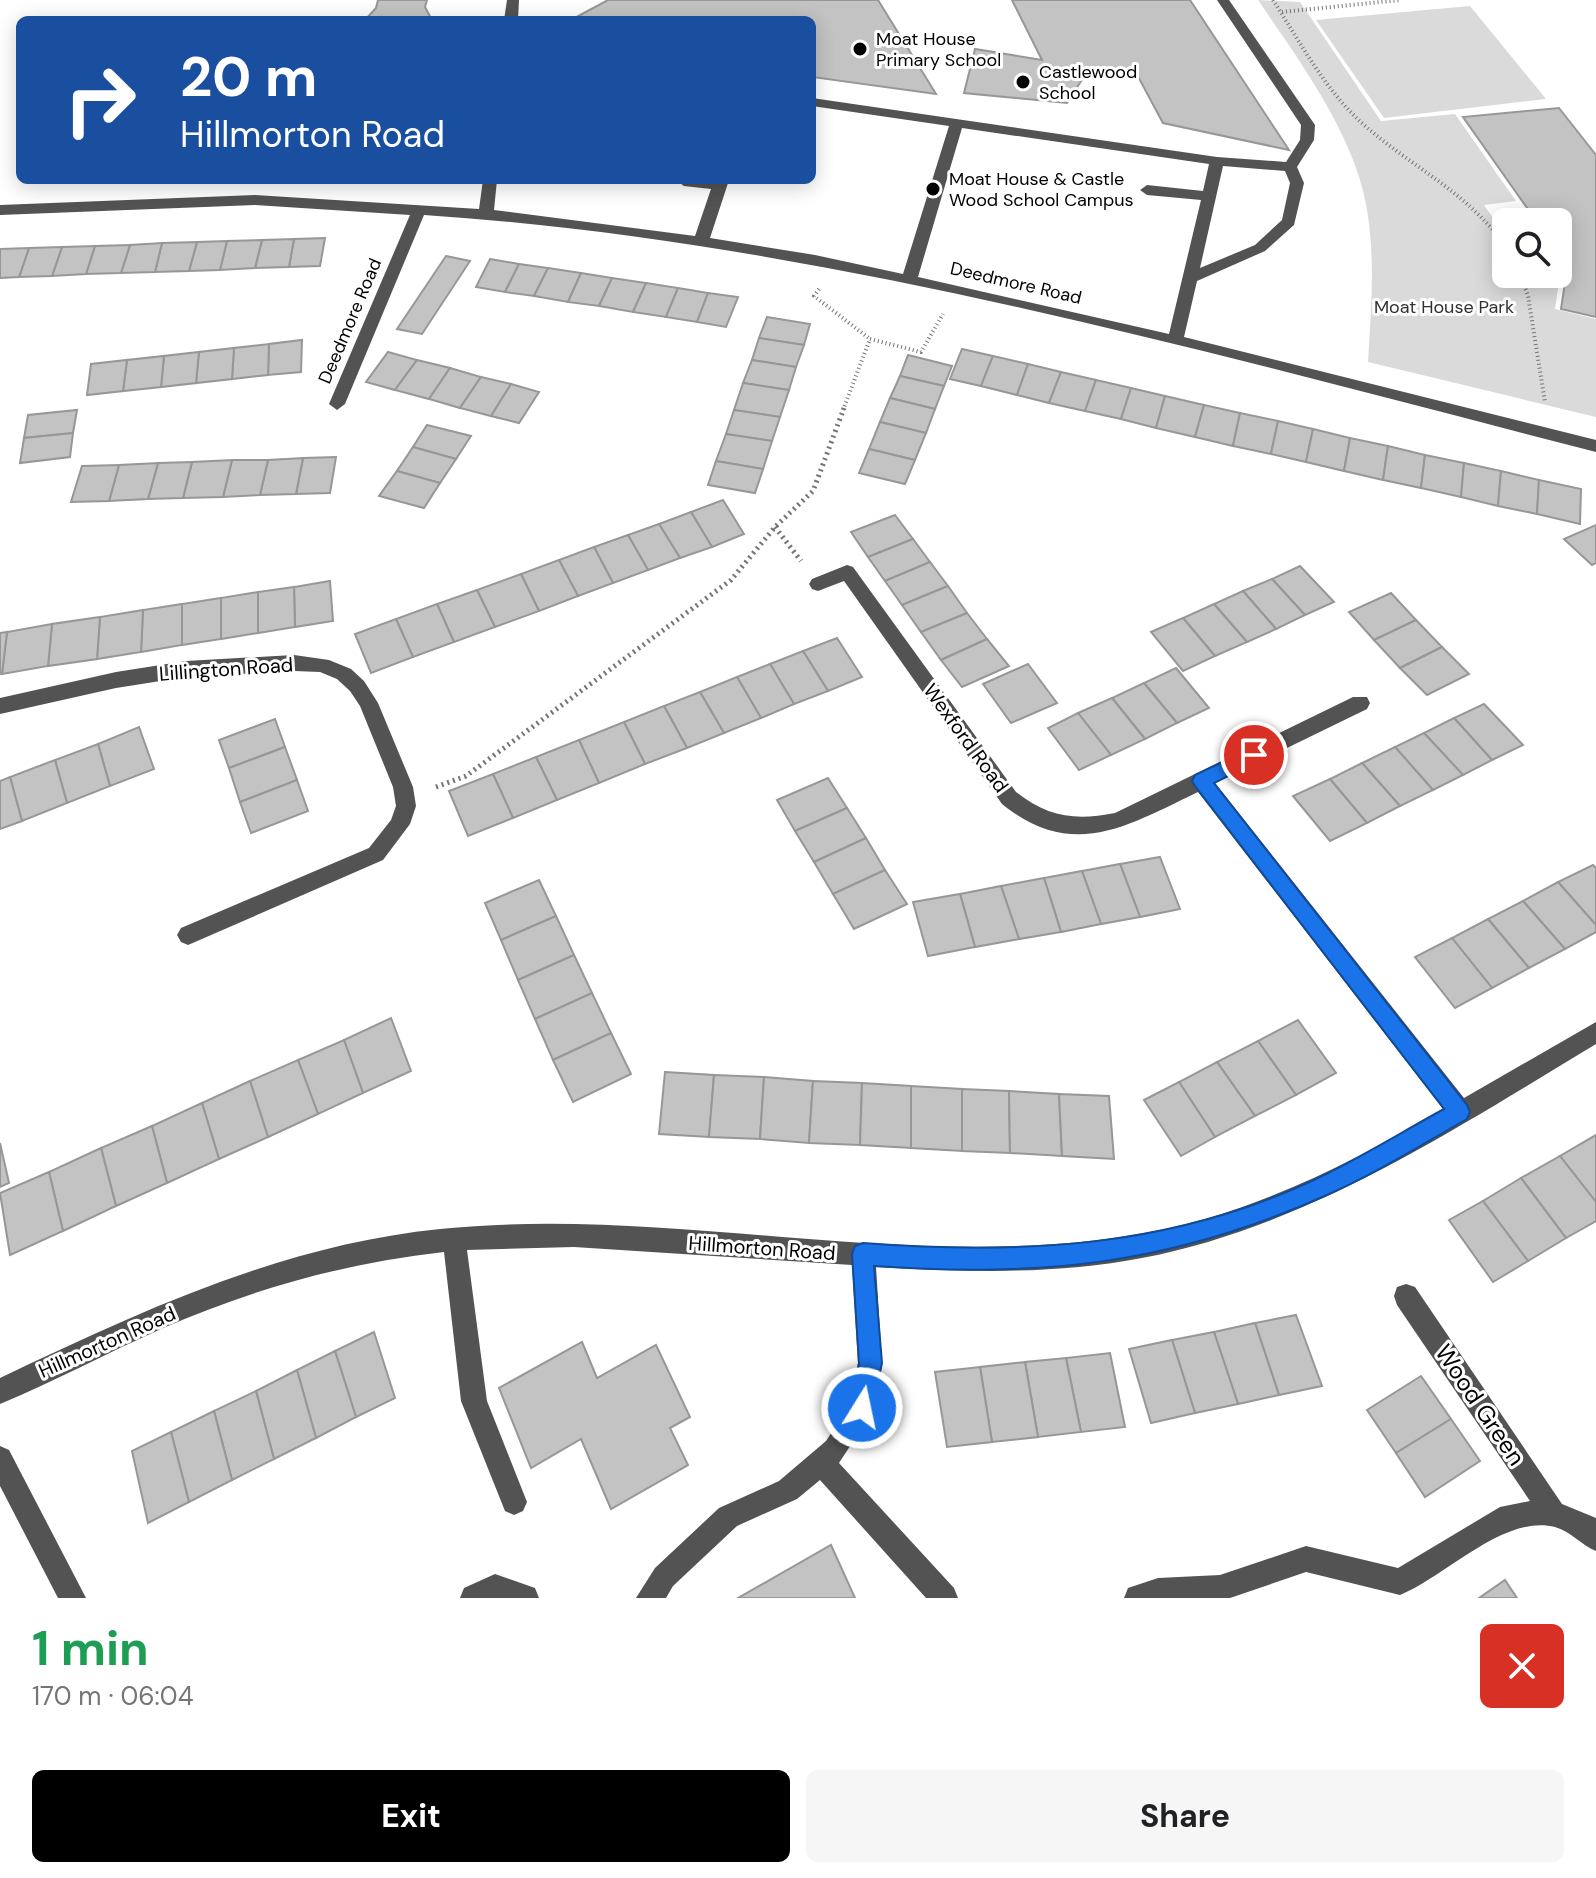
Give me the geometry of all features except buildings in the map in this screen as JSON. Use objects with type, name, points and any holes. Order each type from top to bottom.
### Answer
[{"type":"street","points":[[1223,0],[1308,125],[1307,140],[1290,167]]},
{"type":"street","points":[[816,103],[1217,161],[1290,167]]},
{"type":"street","points":[[909,280],[957,123]]},
{"type":"street","points":[[1175,340],[1217,161]]},
{"type":"street","points":[[1189,278],[1260,248],[1289,222],[1297,183],[1290,167]]},
{"type":"street","points":[[486,214],[490,184]]},
{"type":"street","points":[[701,242],[720,184]]},
{"type":"street","points":[[1147,190],[1209,196]]},
{"type":"street","name":"Deedmore Road","points":[[0,210],[255,200],[486,214],[701,242],[833,263],[1175,340],[1596,446]]},
{"type":"street","name":"Deedmore Road","points":[[337,404],[419,210]]},
{"type":"street","name":"Wexford Road","points":[[818,584],[847,572],[1009,798],[1034,817],[1064,827],[1099,826],[1118,821],[1360,703]]},
{"type":"street","name":"Lillington Road","points":[[0,706],[116,680],[186,669],[294,663],[322,665],[344,674],[368,703],[405,798]]},
{"type":"street","points":[[1201,781],[1460,1112]]},
{"type":"street","points":[[188,935],[376,854],[400,824],[406,806],[405,798]]},
{"type":"street","name":"Hillmorton Road","points":[[0,1391],[141,1324],[225,1291],[317,1262],[454,1240],[512,1235],[574,1235],[952,1261],[1044,1259],[1177,1239],[1243,1219],[1323,1187],[1460,1112],[1596,1032]]},
{"type":"street","points":[[454,1240],[474,1401],[514,1502]]},
{"type":"street","points":[[650,1598],[664,1577],[728,1517],[788,1490],[835,1450],[862,1408],[870,1363],[863,1254]]},
{"type":"street","name":"Wood Green","points":[[1406,1296],[1553,1513]]},
{"type":"street","points":[[0,1459],[72,1598]]},
{"type":"street","points":[[821,1462],[944,1598]]},
{"type":"street","points":[[1138,1598],[1158,1591],[1220,1588],[1306,1559],[1400,1582],[1509,1516],[1553,1513],[1590,1529],[1596,1538]]},
{"type":"street","points":[[474,1598],[495,1587],[525,1598]]},
{"type":"path","points":[[1273,0],[1341,102],[1364,124],[1437,178],[1479,214],[1492,230]]},
{"type":"path","points":[[1281,12],[1400,0]]},
{"type":"path","points":[[833,263],[814,296],[870,339],[921,352],[935,325],[960,291]]},
{"type":"path","points":[[1525,288],[1546,411]]},
{"type":"path","points":[[405,798],[466,776],[731,580],[775,527],[813,491],[870,339]]},
{"type":"path","points":[[775,527],[818,584]]},
{"type":"green space","name":"Moat House Park","points":[[1258,0],[1300,2],[1381,121],[1455,114],[1516,201],[1484,205],[1492,217],[1492,288],[1558,288],[1555,309],[1596,319],[1596,417],[1368,362],[1371,252],[1362,187],[1340,130],[1292,49]]},
{"type":"green space","points":[[1470,6],[1546,99],[1384,118],[1316,20]]},
{"type":"place","name":"Moat House Primary School","points":[[860,49]]},
{"type":"place","name":"Castlewood School","points":[[1023,82]]},
{"type":"place","name":"Moat House & Castle Wood School Campus","points":[[933,189]]},
{"type":"route","points":[[862,1408],[870,1363],[863,1254],[952,1261],[1044,1259],[1177,1239],[1243,1219],[1323,1187],[1460,1112],[1201,781],[1254,755]]}]
